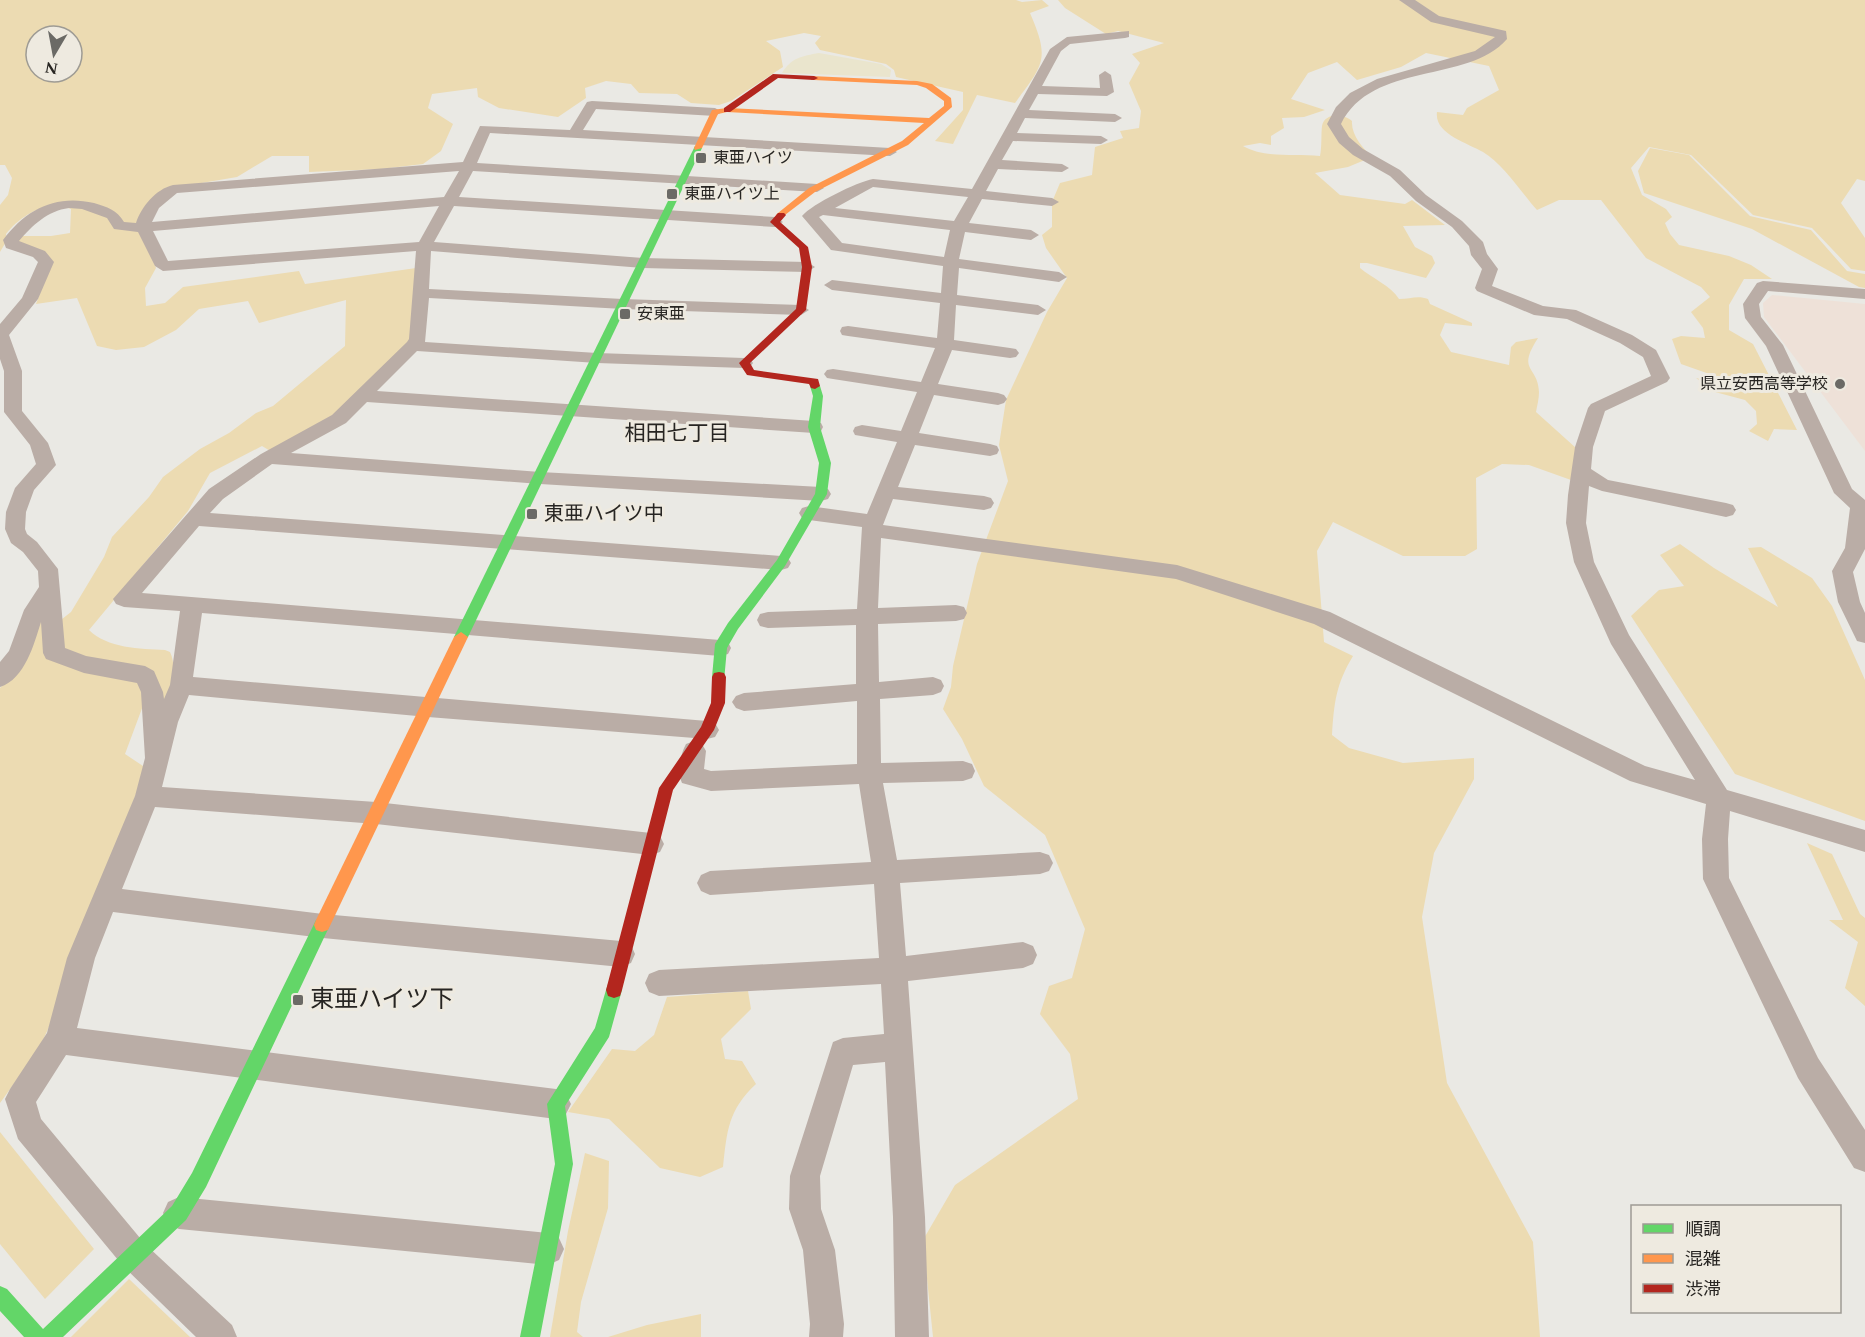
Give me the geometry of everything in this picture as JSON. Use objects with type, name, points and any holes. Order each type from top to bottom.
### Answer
[{"type":"main road","points":[[49,1337],[179,1213],[199,1180],[701,142],[721,111],[776,76],[929,86],[948,100],[948,107],[933,121],[907,142],[890,152],[817,188],[785,208],[775,222],[803,247],[807,267],[801,310],[744,363],[751,373],[814,381],[818,396],[814,427],[825,463],[820,494],[781,563],[733,626],[720,648],[718,703],[707,730],[666,788],[621,954],[603,1031],[556,1104],[564,1164],[530,1337]]},
{"type":"main road","points":[[721,111],[933,121]]},
{"type":"main road","points":[[0,1296],[37,1337]]},
{"type":"street","points":[[1405,0],[1415,4],[1435,19],[1502,34],[1501,39],[1479,54],[1382,82],[1355,96],[1341,110],[1334,123],[1344,140],[1351,146],[1395,173],[1421,198],[1468,234],[1477,245],[1479,255],[1490,269],[1483,288],[1540,311],[1570,314],[1626,339],[1650,354],[1661,378],[1596,408],[1584,447],[1576,523],[1584,562],[1619,638],[1719,798],[1714,838],[1716,879],[1808,1068],[1865,1157]]},
{"type":"street","points":[[912,1337],[909,1217],[894,970],[886,872],[869,773],[867,616],[872,526],[945,345],[952,251],[959,227],[1053,54],[1067,41],[1125,34]]},
{"type":"street","points":[[1034,90],[1107,92],[1106,75]]},
{"type":"street","points":[[574,134],[592,105],[721,111]]},
{"type":"street","points":[[1020,114],[1115,118]]},
{"type":"street","points":[[720,648],[124,599],[216,494],[268,458],[339,419],[413,346],[418,339],[424,246],[468,167],[485,129],[890,152]]},
{"type":"street","points":[[1008,137],[1101,140]]},
{"type":"street","points":[[993,164],[1062,168]]},
{"type":"street","points":[[807,267],[643,262],[424,246],[163,266],[143,226],[144,220],[160,197],[173,189],[454,166],[817,188]]},
{"type":"street","points":[[1052,202],[873,183],[864,185],[810,216],[837,247],[1059,277]]},
{"type":"street","points":[[156,757],[152,692],[146,677],[137,672],[84,664],[54,653],[48,569],[30,547],[18,538],[8,513],[25,488],[46,465],[46,456],[33,435],[13,412],[13,371],[0,335],[30,299],[46,262],[39,254],[12,245],[11,240],[36,214],[51,206],[83,204],[112,215],[118,226],[143,226],[449,201],[775,222]]},
{"type":"street","points":[[818,210],[1031,235]]},
{"type":"street","points":[[832,285],[1038,310]]},
{"type":"street","points":[[1864,631],[1849,602],[1842,571],[1858,560],[1863,507],[1844,493],[1774,345],[1753,318],[1751,304],[1763,286],[1865,294]]},
{"type":"street","points":[[420,293],[622,304],[801,310]]},
{"type":"street","points":[[848,331],[1010,353]]},
{"type":"street","points":[[413,346],[597,358],[744,363]]},
{"type":"street","points":[[833,375],[998,399]]},
{"type":"street","points":[[364,396],[814,427]]},
{"type":"street","points":[[862,431],[990,450]]},
{"type":"street","points":[[268,458],[540,478],[820,494]]},
{"type":"street","points":[[1581,472],[1602,485],[1726,510]]},
{"type":"street","points":[[886,492],[984,503]]},
{"type":"street","points":[[809,513],[872,526],[1177,572],[1292,606],[1322,618],[1639,774],[1865,841]]},
{"type":"street","points":[[193,519],[781,563]]},
{"type":"street","points":[[0,678],[19,653],[27,624],[42,596],[51,588]]},
{"type":"street","points":[[192,603],[181,685],[166,722],[147,796],[81,958],[59,1040],[20,1099],[29,1128],[134,1255],[220,1337]]},
{"type":"street","points":[[768,620],[956,613]]},
{"type":"street","points":[[181,685],[428,708],[707,730]]},
{"type":"street","points":[[744,702],[933,686]]},
{"type":"street","points":[[694,751],[691,776],[711,782],[869,773],[963,771]]},
{"type":"street","points":[[147,796],[376,813],[651,844]]},
{"type":"street","points":[[710,883],[1040,863]]},
{"type":"street","points":[[105,899],[323,926],[621,954]]},
{"type":"street","points":[[659,983],[894,970],[1023,955]]},
{"type":"street","points":[[59,1040],[556,1104]]},
{"type":"street","points":[[826,1337],[827,1324],[819,1250],[805,1209],[805,1176],[843,1052],[898,1047]]},
{"type":"street","points":[[179,1213],[548,1249]]},
{"type":"shaded area","points":[[0,0],[1016,0],[1022,2],[1042,0],[1049,6],[1030,13],[1042,51],[1038,70],[1032,79],[1015,103],[977,95],[953,144],[935,141],[963,110],[963,92],[896,77],[894,70],[886,64],[820,50],[815,43],[821,36],[804,33],[766,41],[780,51],[783,67],[731,101],[719,105],[691,103],[677,94],[639,93],[631,84],[606,81],[585,88],[586,98],[558,117],[499,108],[478,97],[477,88],[432,94],[428,108],[453,124],[441,151],[423,164],[381,169],[309,172],[309,156],[272,156],[237,177],[172,188],[141,232],[156,268],[145,288],[146,306],[165,303],[183,287],[299,271],[305,284],[423,267],[413,346],[364,396],[272,452],[262,446],[210,473],[188,511],[89,630],[96,636],[114,644],[170,652],[173,659],[173,675],[170,691],[161,714],[158,689],[61,649],[57,623],[71,612],[104,557],[112,537],[149,497],[163,477],[200,449],[229,433],[256,413],[273,406],[345,346],[346,300],[259,323],[248,301],[199,309],[176,330],[144,347],[116,350],[97,346],[77,298],[36,304],[52,261],[15,242],[20,236],[51,236],[70,233],[71,209],[53,206],[26,216],[6,234],[7,240],[0,252],[0,205],[8,195],[12,178],[5,165],[0,165]]},
{"type":"shaded area","points":[[1058,0],[1865,0],[1865,181],[1857,179],[1841,203],[1865,238],[1865,271],[1851,269],[1812,228],[1753,215],[1691,155],[1649,147],[1631,168],[1642,195],[1666,209],[1672,217],[1665,223],[1679,245],[1729,256],[1751,265],[1772,279],[1744,279],[1729,305],[1729,330],[1753,344],[1797,430],[1774,429],[1768,441],[1749,431],[1757,424],[1756,411],[1745,400],[1715,392],[1696,378],[1712,382],[1715,376],[1681,364],[1672,339],[1681,336],[1705,338],[1703,328],[1691,312],[1710,297],[1701,287],[1646,258],[1601,200],[1559,200],[1537,210],[1490,157],[1453,137],[1441,126],[1437,112],[1463,115],[1467,108],[1499,90],[1489,66],[1426,53],[1401,67],[1357,80],[1337,62],[1308,73],[1291,99],[1325,110],[1304,117],[1282,118],[1284,128],[1271,136],[1271,145],[1260,143],[1243,146],[1261,153],[1320,156],[1324,121],[1335,116],[1352,121],[1361,145],[1372,157],[1348,167],[1315,173],[1340,195],[1405,204],[1412,200],[1445,225],[1403,226],[1415,247],[1432,256],[1435,263],[1426,278],[1367,263],[1360,263],[1360,268],[1386,286],[1399,299],[1417,297],[1428,299],[1430,304],[1472,323],[1472,326],[1445,323],[1440,335],[1451,352],[1509,365],[1511,347],[1516,342],[1538,338],[1528,363],[1538,383],[1539,395],[1536,412],[1576,448],[1571,480],[1529,465],[1502,464],[1476,478],[1477,549],[1465,556],[1403,556],[1333,522],[1317,551],[1324,642],[1353,656],[1337,694],[1332,735],[1349,748],[1403,763],[1474,758],[1474,779],[1434,853],[1422,917],[1447,1083],[1533,1242],[1540,1337],[933,1337],[923,1240],[955,1185],[1078,1099],[1070,1054],[1040,1014],[1049,986],[1072,978],[1085,929],[1045,835],[984,786],[962,739],[943,709],[951,687],[953,666],[977,564],[1008,481],[999,445],[1006,400],[1047,312],[1067,278],[1046,248],[1042,235],[1052,227],[1052,202],[1060,183],[1092,175],[1095,147],[1123,138],[1120,131],[1139,128],[1141,111],[1129,83],[1140,63],[1132,54],[1164,43],[1118,31],[1106,34],[1065,8]]},
{"type":"shaded area","points":[[1650,148],[1689,155],[1750,216],[1811,230],[1847,271],[1865,274],[1865,288],[1859,287],[1752,229],[1644,193],[1638,171]]},
{"type":"shaded area","name":"県立安西高等学校","points":[[1772,295],[1865,304],[1865,451],[1764,317],[1763,303]]},
{"type":"shaded area","points":[[1680,544],[1714,568],[1778,607],[1748,548],[1761,547],[1812,578],[1832,606],[1865,680],[1865,821],[1735,774],[1631,616],[1659,590],[1684,586],[1660,555]]},
{"type":"shaded area","points":[[46,601],[48,657],[139,683],[144,703],[125,754],[143,766],[143,775],[53,1018],[39,1049],[0,1103],[0,688],[12,675]]},
{"type":"shaded area","points":[[1807,843],[1832,854],[1860,914],[1865,918],[1865,1006],[1845,988],[1858,942],[1829,920],[1843,920]]},
{"type":"shaded area","points":[[748,991],[751,1009],[721,1039],[725,1059],[742,1061],[756,1084],[740,1103],[730,1122],[723,1167],[700,1177],[660,1168],[609,1119],[568,1112],[612,1049],[635,1051],[654,1035],[667,997]]},
{"type":"shaded area","points":[[0,1132],[94,1249],[45,1299],[0,1244]]},
{"type":"shaded area","points":[[585,1153],[609,1161],[608,1208],[581,1302],[577,1332],[583,1337],[550,1337],[568,1231]]},
{"type":"shaded area","points":[[129,1279],[190,1337],[71,1337]]},
{"type":"shaded area","points":[[701,1314],[701,1337],[608,1337],[647,1325]]},
{"type":"sand","points":[[819,53],[881,64],[891,70],[890,77],[782,73],[798,58]]},
{"type":"traffic: fast","points":[[461,637],[698,148]]},
{"type":"traffic: fast","points":[[719,677],[720,648],[733,626],[781,563],[821,494],[825,463],[814,427],[818,396],[815,386]]},
{"type":"traffic: fast","points":[[49,1337],[179,1213],[199,1180],[322,925]]},
{"type":"traffic: fast","points":[[530,1337],[564,1164],[556,1104],[603,1031],[614,990]]},
{"type":"traffic: fast","points":[[0,1296],[37,1337]]},
{"type":"traffic: slow","points":[[781,215],[812,190],[905,143],[948,107],[948,100],[929,86],[917,83],[814,78]]},
{"type":"traffic: slow","points":[[698,148],[715,112],[727,110],[933,121]]},
{"type":"traffic: slow","points":[[322,925],[461,637]]},
{"type":"traffic: jam","points":[[727,110],[776,76],[814,78]]},
{"type":"traffic: jam","points":[[781,215],[775,222],[803,247],[807,267],[801,310],[744,363],[751,373],[814,381],[815,386]]},
{"type":"traffic: jam","points":[[614,990],[666,788],[707,730],[718,703],[719,677]]},
{"type":"place","name":"東亜ハイツ","points":[[701,158]]},
{"type":"place","name":"東亜ハイツ上","points":[[672,194]]},
{"type":"place","name":"安東亜","points":[[625,314]]},
{"type":"place","name":"県立安西高等学校","points":[[1840,384]]},
{"type":"place","name":"東亜ハイツ中","points":[[532,514]]},
{"type":"place","name":"東亜ハイツ下","points":[[298,1000]]},
{"type":"district","name":"相田七丁目","points":[[677,434]]}]
